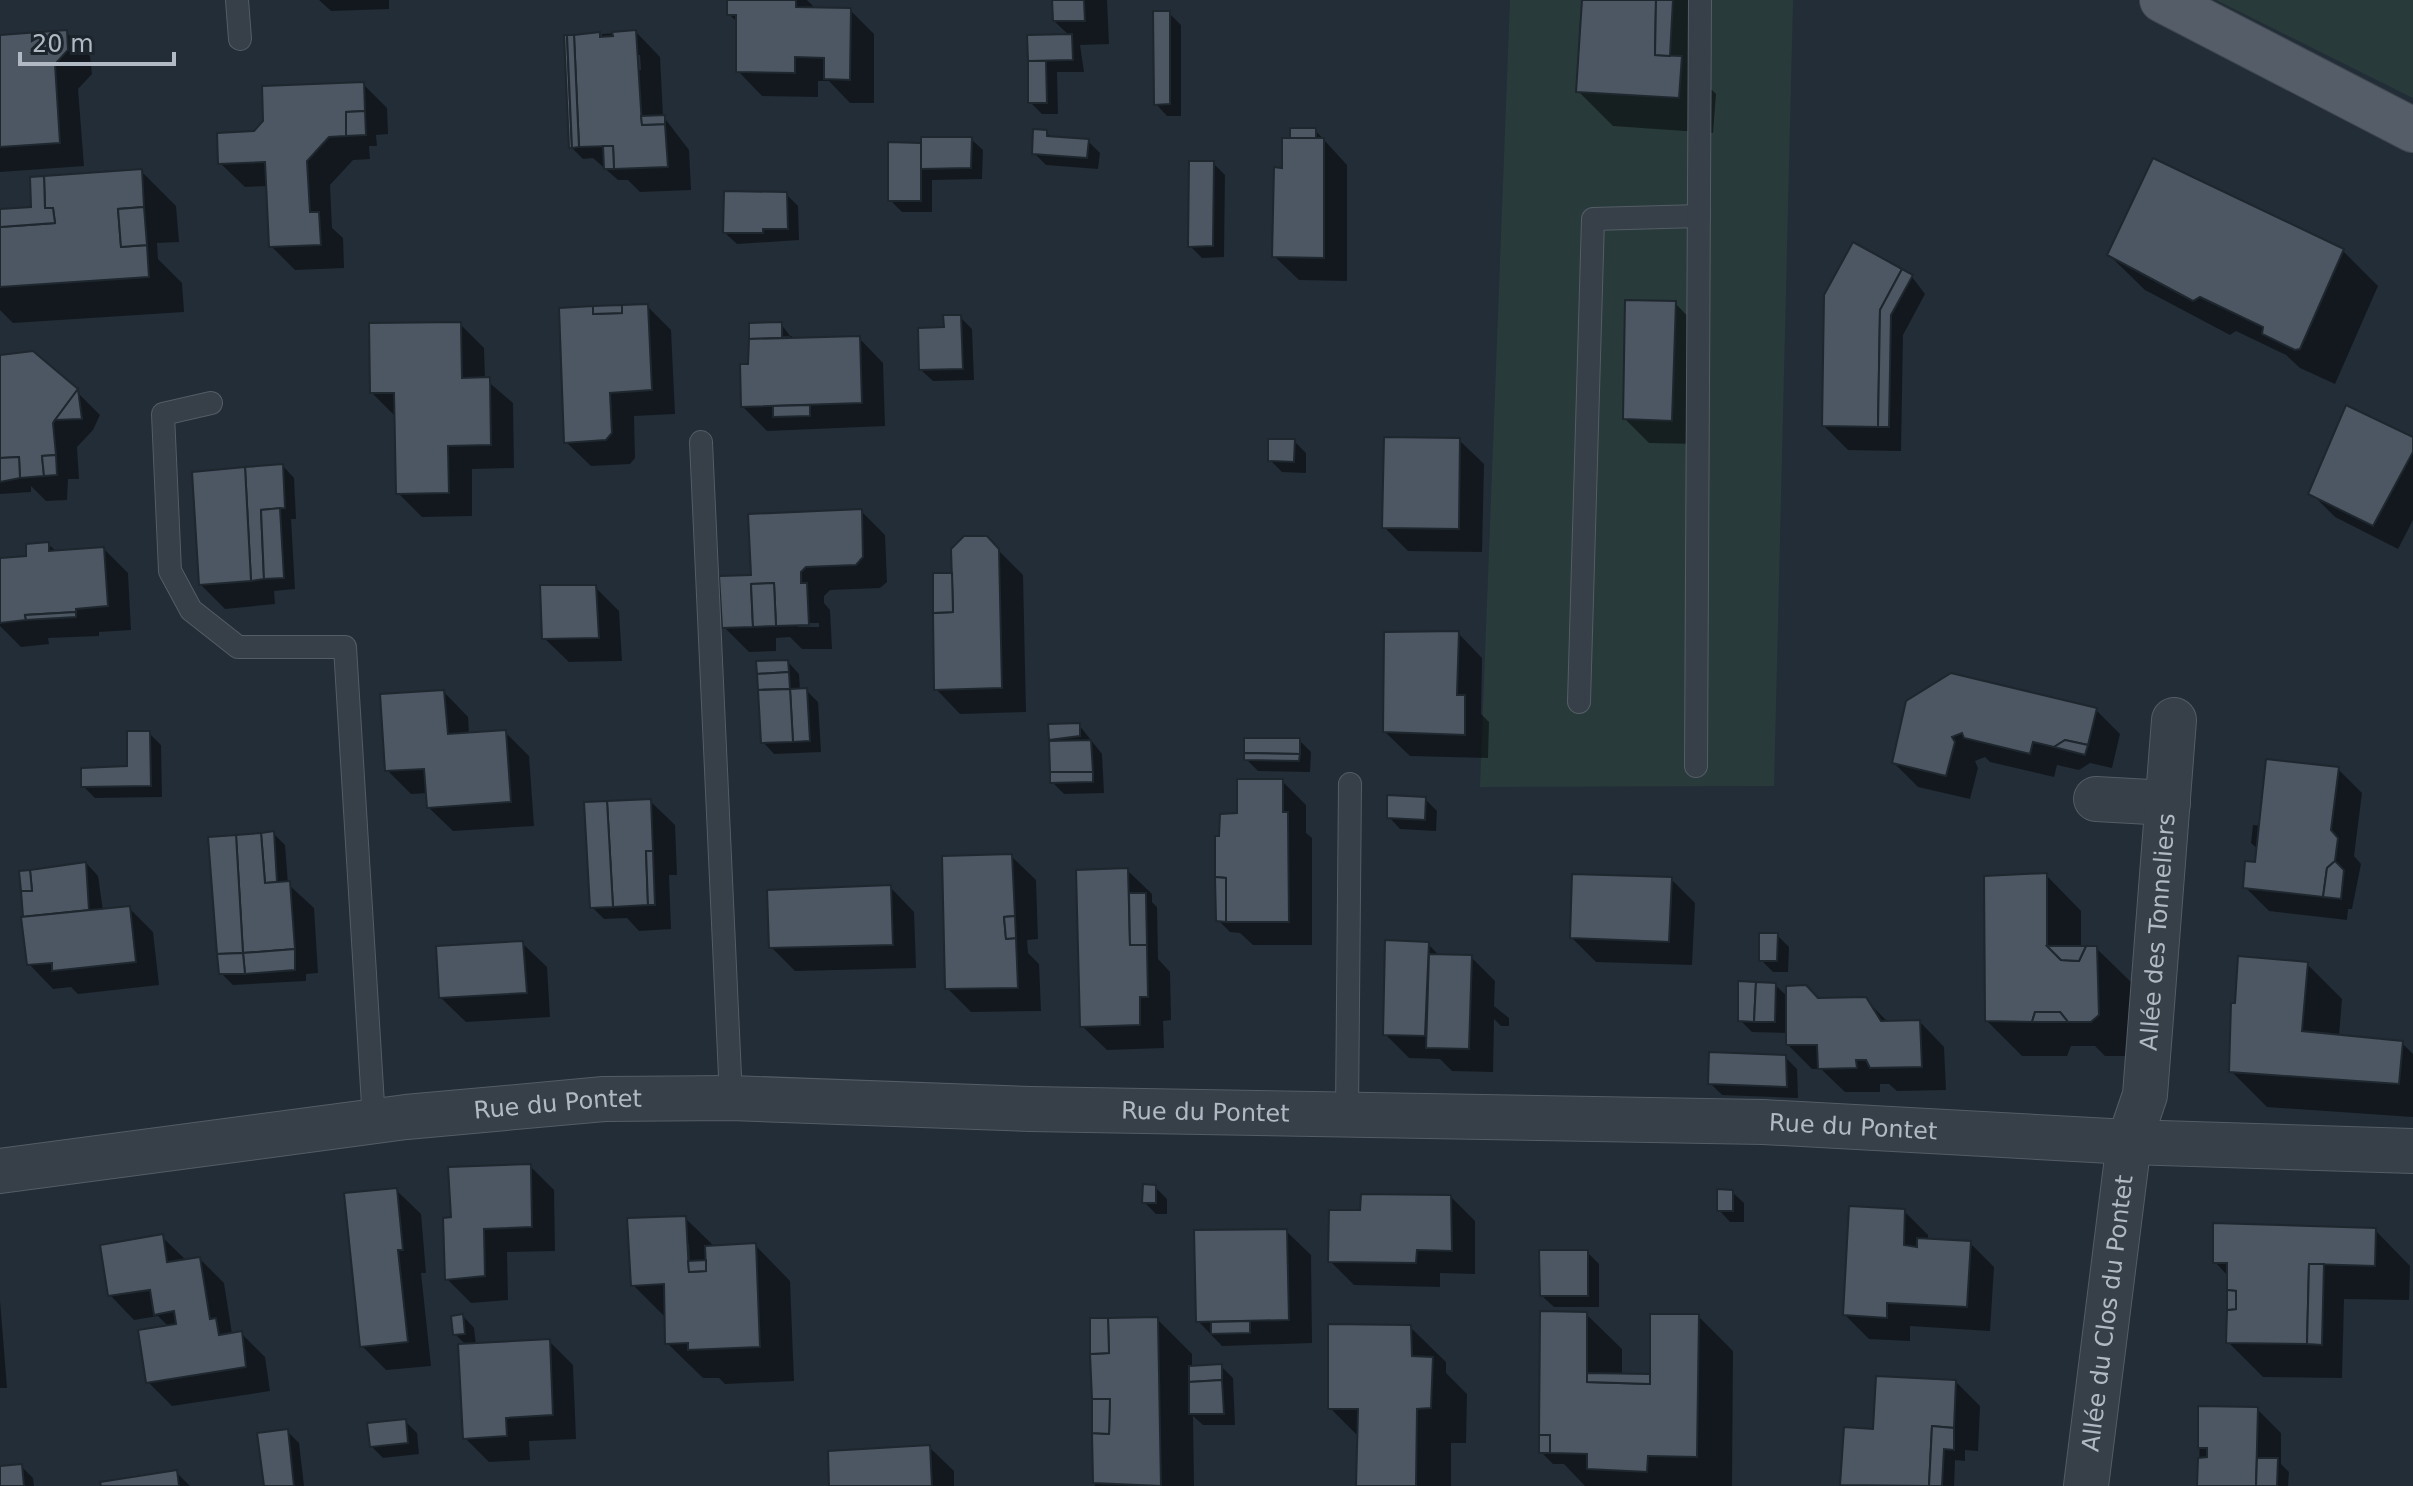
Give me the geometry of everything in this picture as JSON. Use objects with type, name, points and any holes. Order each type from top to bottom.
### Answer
[{"type":"main road","points":[[2162,0],[2413,130]]},
{"type":"street","name":"Allée des Tonneliers","points":[[2129,1142],[2145,1095],[2174,720]]},
{"type":"street","points":[[2096,799],[2168,803]]},
{"type":"street","name":"Rue du Pontet","points":[[0,1171],[374,1121],[604,1099],[731,1098],[1030,1109],[1347,1112],[1763,1122],[2129,1142],[2413,1151]]},
{"type":"street","name":"Allée du Clos du Pontet","points":[[2086,1486],[2129,1142]]},
{"type":"lane","points":[[237,0],[240,39]]},
{"type":"lane","points":[[1696,766],[1700,0]]},
{"type":"lane","points":[[1579,702],[1593,219],[1699,216]]},
{"type":"lane","points":[[211,403],[163,414],[170,571],[191,610],[238,647],[345,647],[374,1121]]},
{"type":"lane","points":[[701,442],[731,1098]]},
{"type":"lane","points":[[1347,1112],[1350,784]]},
{"type":"green space","points":[[1510,0],[1793,0],[1774,786],[1480,787]]},
{"type":"green space","points":[[2216,0],[2413,0],[2413,98]]},
{"type":"building","points":[[727,0],[796,0],[796,7],[851,8],[850,80],[824,79],[824,58],[795,57],[795,73],[736,72],[736,15],[727,15]]},
{"type":"building","points":[[1052,0],[1084,0],[1085,21],[1053,21]]},
{"type":"building","points":[[1582,0],[1656,0],[1655,55],[1682,56],[1679,98],[1576,92]]},
{"type":"building","points":[[1656,0],[1673,0],[1670,56],[1655,55]]},
{"type":"building","points":[[1153,11],[1170,11],[1170,104],[1154,105]]},
{"type":"building","points":[[67,30],[68,50],[55,64],[60,143],[0,147],[0,35]]},
{"type":"building","points":[[636,30],[642,125],[665,124],[668,167],[614,169],[613,146],[579,147],[574,35],[600,32],[600,37],[613,36],[612,32]]},
{"type":"building","points":[[1072,34],[1073,60],[1028,61],[1027,35]]},
{"type":"building","points":[[564,35],[567,35],[572,148],[569,148]]},
{"type":"building","points":[[567,35],[574,35],[579,147],[572,148]]},
{"type":"building","points":[[1028,61],[1046,61],[1047,103],[1028,103]]},
{"type":"building","points":[[364,82],[365,111],[346,112],[346,136],[329,137],[307,161],[310,212],[319,212],[321,245],[269,247],[265,162],[218,164],[217,133],[254,131],[263,121],[262,86]]},
{"type":"building","points":[[365,111],[366,135],[346,136],[346,112]]},
{"type":"building","points":[[665,115],[665,124],[642,125],[641,116]]},
{"type":"building","points":[[1290,128],[1316,128],[1316,138],[1290,139]]},
{"type":"building","points":[[1033,129],[1047,130],[1047,136],[1089,139],[1087,158],[1032,154]]},
{"type":"building","points":[[921,137],[972,137],[971,168],[921,169]]},
{"type":"building","points":[[1282,138],[1324,138],[1324,258],[1272,257],[1274,167],[1282,168]]},
{"type":"building","points":[[888,142],[921,143],[921,201],[888,201]]},
{"type":"building","points":[[603,146],[613,146],[614,169],[604,169]]},
{"type":"building","points":[[2153,158],[2344,249],[2300,349],[2295,350],[2262,334],[2263,327],[2200,297],[2193,301],[2107,255]]},
{"type":"building","points":[[1189,161],[1214,161],[1213,246],[1188,247]]},
{"type":"building","points":[[142,169],[144,207],[118,209],[121,247],[147,245],[149,277],[0,287],[0,227],[55,223],[53,208],[45,208],[44,176]]},
{"type":"building","points":[[44,176],[45,208],[53,208],[55,223],[0,227],[0,209],[31,207],[30,177]]},
{"type":"building","points":[[724,191],[787,192],[788,229],[763,229],[763,233],[723,233]]},
{"type":"building","points":[[144,207],[147,245],[121,247],[118,209]]},
{"type":"building","points":[[1853,242],[1902,269],[1880,310],[1878,427],[1822,426],[1824,295]]},
{"type":"building","points":[[1902,269],[1913,275],[1891,315],[1889,427],[1878,427],[1880,310]]},
{"type":"building","points":[[1625,300],[1676,301],[1672,421],[1623,419]]},
{"type":"building","points":[[648,304],[652,390],[610,393],[612,433],[606,440],[564,443],[559,308],[593,306],[593,314],[622,313],[622,305]]},
{"type":"building","points":[[622,305],[622,313],[593,314],[593,306]]},
{"type":"building","points":[[943,315],[961,315],[963,369],[919,370],[918,328],[944,327]]},
{"type":"building","points":[[461,322],[462,378],[490,377],[491,445],[448,446],[449,493],[396,494],[394,393],[370,393],[369,323]]},
{"type":"building","points":[[782,322],[782,338],[749,339],[749,323]]},
{"type":"building","points":[[860,336],[862,403],[741,407],[740,364],[748,364],[749,339]]},
{"type":"building","points":[[33,351],[78,389],[53,423],[56,455],[42,456],[44,476],[20,478],[19,457],[0,458],[0,355]]},
{"type":"building","points":[[78,389],[82,419],[55,420]]},
{"type":"building","points":[[810,405],[810,416],[773,417],[773,406]]},
{"type":"building","points":[[2346,405],[2413,437],[2413,452],[2373,526],[2308,494]]},
{"type":"building","points":[[1384,437],[1460,438],[1459,529],[1382,528]]},
{"type":"building","points":[[1268,439],[1295,439],[1294,462],[1268,461]]},
{"type":"building","points":[[56,455],[57,475],[44,476],[42,456]]},
{"type":"building","points":[[19,457],[20,478],[0,482],[0,458]]},
{"type":"building","points":[[283,464],[285,508],[261,510],[264,579],[251,581],[245,467]]},
{"type":"building","points":[[245,467],[251,581],[199,585],[192,472]]},
{"type":"building","points":[[280,508],[284,578],[264,579],[261,510]]},
{"type":"building","points":[[862,509],[863,557],[856,565],[806,567],[801,572],[801,583],[807,583],[809,625],[776,626],[774,583],[751,584],[753,627],[722,628],[719,576],[751,575],[748,514]]},
{"type":"building","points":[[964,536],[987,536],[999,549],[1002,688],[934,690],[933,613],[953,612],[951,549]]},
{"type":"building","points":[[49,542],[49,551],[104,547],[108,606],[76,609],[76,612],[25,615],[26,620],[0,623],[0,558],[26,556],[26,544]]},
{"type":"building","points":[[933,573],[952,573],[953,612],[933,613]]},
{"type":"building","points":[[774,583],[776,626],[753,627],[751,584]]},
{"type":"building","points":[[540,585],[596,585],[599,638],[542,639]]},
{"type":"building","points":[[76,612],[76,617],[26,620],[25,615]]},
{"type":"building","points":[[1459,631],[1457,695],[1465,695],[1465,735],[1383,732],[1384,632]]},
{"type":"building","points":[[788,660],[789,672],[757,674],[756,661]]},
{"type":"building","points":[[789,672],[790,689],[758,690],[757,674]]},
{"type":"building","points":[[1951,673],[2097,708],[2088,745],[2065,740],[2054,747],[2033,742],[2030,754],[1964,738],[1962,733],[1952,737],[1955,742],[1946,776],[1892,763],[1906,701]]},
{"type":"building","points":[[807,688],[810,741],[793,742],[790,689]]},
{"type":"building","points":[[790,689],[793,742],[761,743],[758,690]]},
{"type":"building","points":[[444,690],[448,734],[506,730],[511,802],[427,808],[424,769],[385,771],[380,694]]},
{"type":"building","points":[[1080,723],[1080,736],[1049,740],[1048,724]]},
{"type":"building","points":[[127,731],[150,731],[151,786],[81,787],[81,768],[127,766]]},
{"type":"building","points":[[1244,738],[1300,738],[1300,754],[1244,753]]},
{"type":"building","points":[[1091,740],[1093,772],[1050,772],[1049,741]]},
{"type":"building","points":[[2065,740],[2088,745],[2085,755],[2054,747]]},
{"type":"building","points":[[1244,753],[1300,754],[1299,761],[1244,760]]},
{"type":"building","points":[[2266,759],[2339,767],[2331,830],[2338,838],[2335,861],[2327,868],[2323,897],[2243,888],[2245,861],[2255,862]]},
{"type":"building","points":[[1050,772],[1093,772],[1093,782],[1050,783]]},
{"type":"building","points":[[1237,779],[1283,779],[1283,812],[1288,812],[1289,922],[1226,922],[1226,878],[1215,877],[1215,836],[1219,836],[1220,814],[1237,813]]},
{"type":"building","points":[[1387,795],[1426,797],[1425,820],[1387,818]]},
{"type":"building","points":[[651,799],[653,851],[646,851],[648,905],[613,907],[607,801]]},
{"type":"building","points":[[607,801],[613,907],[590,908],[584,802]]},
{"type":"building","points":[[274,831],[277,882],[265,883],[261,833]]},
{"type":"building","points":[[261,833],[265,883],[290,881],[295,949],[243,953],[236,835]]},
{"type":"building","points":[[236,835],[243,953],[217,954],[208,837]]},
{"type":"building","points":[[646,851],[653,851],[655,905],[648,905]]},
{"type":"building","points":[[1012,854],[1015,916],[1004,917],[1006,939],[1016,938],[1018,988],[945,989],[942,856]]},
{"type":"building","points":[[2335,861],[2344,870],[2341,899],[2323,897],[2327,868]]},
{"type":"building","points":[[86,862],[89,910],[23,917],[21,891],[32,891],[30,870]]},
{"type":"building","points":[[1128,868],[1130,945],[1147,945],[1148,997],[1140,997],[1140,1025],[1080,1027],[1076,870]]},
{"type":"building","points":[[30,870],[32,891],[21,891],[19,871]]},
{"type":"building","points":[[2047,873],[2047,946],[2061,960],[2079,961],[2086,946],[2097,946],[2099,1015],[2091,1022],[2068,1022],[2060,1012],[2035,1012],[2032,1022],[1985,1021],[1984,876]]},
{"type":"building","points":[[1572,874],[1672,877],[1669,942],[1570,938]]},
{"type":"building","points":[[1215,877],[1226,878],[1226,922],[1216,921]]},
{"type":"building","points":[[891,885],[893,945],[769,948],[767,890]]},
{"type":"building","points":[[1129,893],[1146,893],[1147,945],[1130,945]]},
{"type":"building","points":[[130,906],[136,962],[52,971],[52,963],[27,965],[21,917]]},
{"type":"building","points":[[1015,916],[1016,938],[1006,939],[1004,917]]},
{"type":"building","points":[[1759,933],[1778,933],[1777,961],[1759,961]]},
{"type":"building","points":[[1385,940],[1429,942],[1425,1036],[1383,1035]]},
{"type":"building","points":[[523,941],[527,993],[439,998],[436,946]]},
{"type":"building","points":[[2047,946],[2086,946],[2079,961],[2061,960]]},
{"type":"building","points":[[295,949],[295,970],[245,974],[243,953]]},
{"type":"building","points":[[243,953],[245,974],[219,974],[217,954]]},
{"type":"building","points":[[1429,954],[1472,955],[1469,1049],[1426,1048]]},
{"type":"building","points":[[2238,956],[2308,962],[2302,1031],[2403,1041],[2399,1084],[2229,1072],[2231,1003],[2235,1003]]},
{"type":"building","points":[[1738,981],[1756,982],[1754,1022],[1738,1021]]},
{"type":"building","points":[[1756,982],[1776,983],[1775,1022],[1754,1022]]},
{"type":"building","points":[[1806,985],[1818,998],[1866,997],[1881,1021],[1920,1020],[1922,1067],[1870,1068],[1866,1060],[1856,1060],[1857,1068],[1818,1069],[1817,1045],[1786,1045],[1786,986]]},
{"type":"building","points":[[2035,1012],[2060,1012],[2068,1022],[2032,1022]]},
{"type":"building","points":[[1709,1052],[1786,1055],[1787,1087],[1708,1084]]},
{"type":"building","points":[[531,1164],[532,1227],[484,1229],[485,1276],[445,1280],[443,1218],[451,1217],[448,1167]]},
{"type":"building","points":[[1143,1184],[1156,1185],[1156,1203],[1142,1203]]},
{"type":"building","points":[[397,1188],[403,1250],[398,1250],[408,1342],[360,1347],[344,1193]]},
{"type":"building","points":[[1717,1189],[1733,1190],[1733,1211],[1717,1211]]},
{"type":"building","points":[[1361,1194],[1451,1195],[1452,1251],[1417,1250],[1416,1263],[1328,1262],[1329,1210],[1360,1210]]},
{"type":"building","points":[[1849,1206],[1905,1209],[1904,1245],[1917,1247],[1917,1238],[1971,1241],[1967,1307],[1887,1303],[1887,1318],[1843,1315]]},
{"type":"building","points":[[686,1216],[689,1272],[706,1271],[705,1246],[756,1243],[760,1347],[688,1350],[688,1343],[665,1344],[664,1284],[631,1286],[627,1218]]},
{"type":"building","points":[[2213,1223],[2376,1228],[2375,1266],[2309,1264],[2307,1344],[2226,1343],[2227,1310],[2236,1309],[2236,1291],[2227,1290],[2227,1263],[2213,1263]]},
{"type":"building","points":[[1287,1229],[1289,1320],[1196,1322],[1194,1230]]},
{"type":"building","points":[[163,1234],[167,1262],[200,1257],[210,1319],[216,1318],[219,1335],[242,1331],[246,1367],[146,1383],[138,1330],[176,1324],[174,1311],[154,1315],[150,1290],[108,1296],[100,1245]]},
{"type":"building","points":[[1539,1250],[1588,1250],[1588,1296],[1540,1296]]},
{"type":"building","points":[[706,1260],[706,1271],[689,1272],[688,1261]]},
{"type":"building","points":[[2309,1264],[2324,1264],[2322,1345],[2307,1344]]},
{"type":"building","points":[[2227,1290],[2236,1291],[2236,1309],[2227,1310]]},
{"type":"building","points":[[1540,1311],[1587,1312],[1587,1382],[1650,1384],[1650,1314],[1699,1314],[1697,1457],[1648,1456],[1647,1472],[1587,1469],[1587,1454],[1550,1453],[1550,1435],[1539,1435]]},
{"type":"building","points":[[463,1314],[465,1334],[453,1335],[451,1316]]},
{"type":"building","points":[[1158,1317],[1161,1486],[1093,1483],[1092,1433],[1109,1434],[1110,1399],[1092,1399],[1090,1354],[1109,1353],[1108,1318]]},
{"type":"building","points":[[1090,1318],[1108,1318],[1109,1353],[1090,1354]]},
{"type":"building","points":[[1250,1321],[1250,1333],[1211,1334],[1211,1322]]},
{"type":"building","points":[[1328,1324],[1411,1325],[1412,1356],[1433,1357],[1431,1408],[1417,1409],[1416,1486],[1356,1486],[1358,1409],[1328,1409]]},
{"type":"building","points":[[550,1339],[553,1415],[506,1418],[507,1436],[463,1439],[458,1344]]},
{"type":"building","points":[[1222,1364],[1222,1380],[1189,1382],[1189,1366]]},
{"type":"building","points":[[1587,1373],[1650,1374],[1650,1384],[1587,1382]]},
{"type":"building","points":[[1876,1376],[1956,1380],[1954,1428],[1932,1426],[1929,1486],[1840,1485],[1844,1427],[1873,1429]]},
{"type":"building","points":[[1222,1380],[1224,1414],[1189,1414],[1189,1382]]},
{"type":"building","points":[[1092,1399],[1110,1399],[1109,1434],[1092,1433]]},
{"type":"building","points":[[2198,1406],[2258,1407],[2256,1486],[2197,1486],[2198,1458],[2207,1457],[2207,1448],[2198,1448]]},
{"type":"building","points":[[406,1419],[408,1443],[370,1447],[367,1423]]},
{"type":"building","points":[[1932,1426],[1954,1428],[1954,1450],[1944,1449],[1942,1486],[1929,1486]]},
{"type":"building","points":[[288,1429],[294,1486],[264,1486],[257,1433]]},
{"type":"building","points":[[1539,1435],[1550,1435],[1550,1453],[1539,1453]]},
{"type":"building","points":[[930,1445],[932,1486],[829,1486],[828,1451]]},
{"type":"building","points":[[2257,1458],[2278,1458],[2277,1486],[2256,1486]]},
{"type":"building","points":[[22,1464],[24,1486],[0,1486],[0,1466]]},
{"type":"building","points":[[177,1470],[179,1486],[101,1486],[100,1482]]}]
